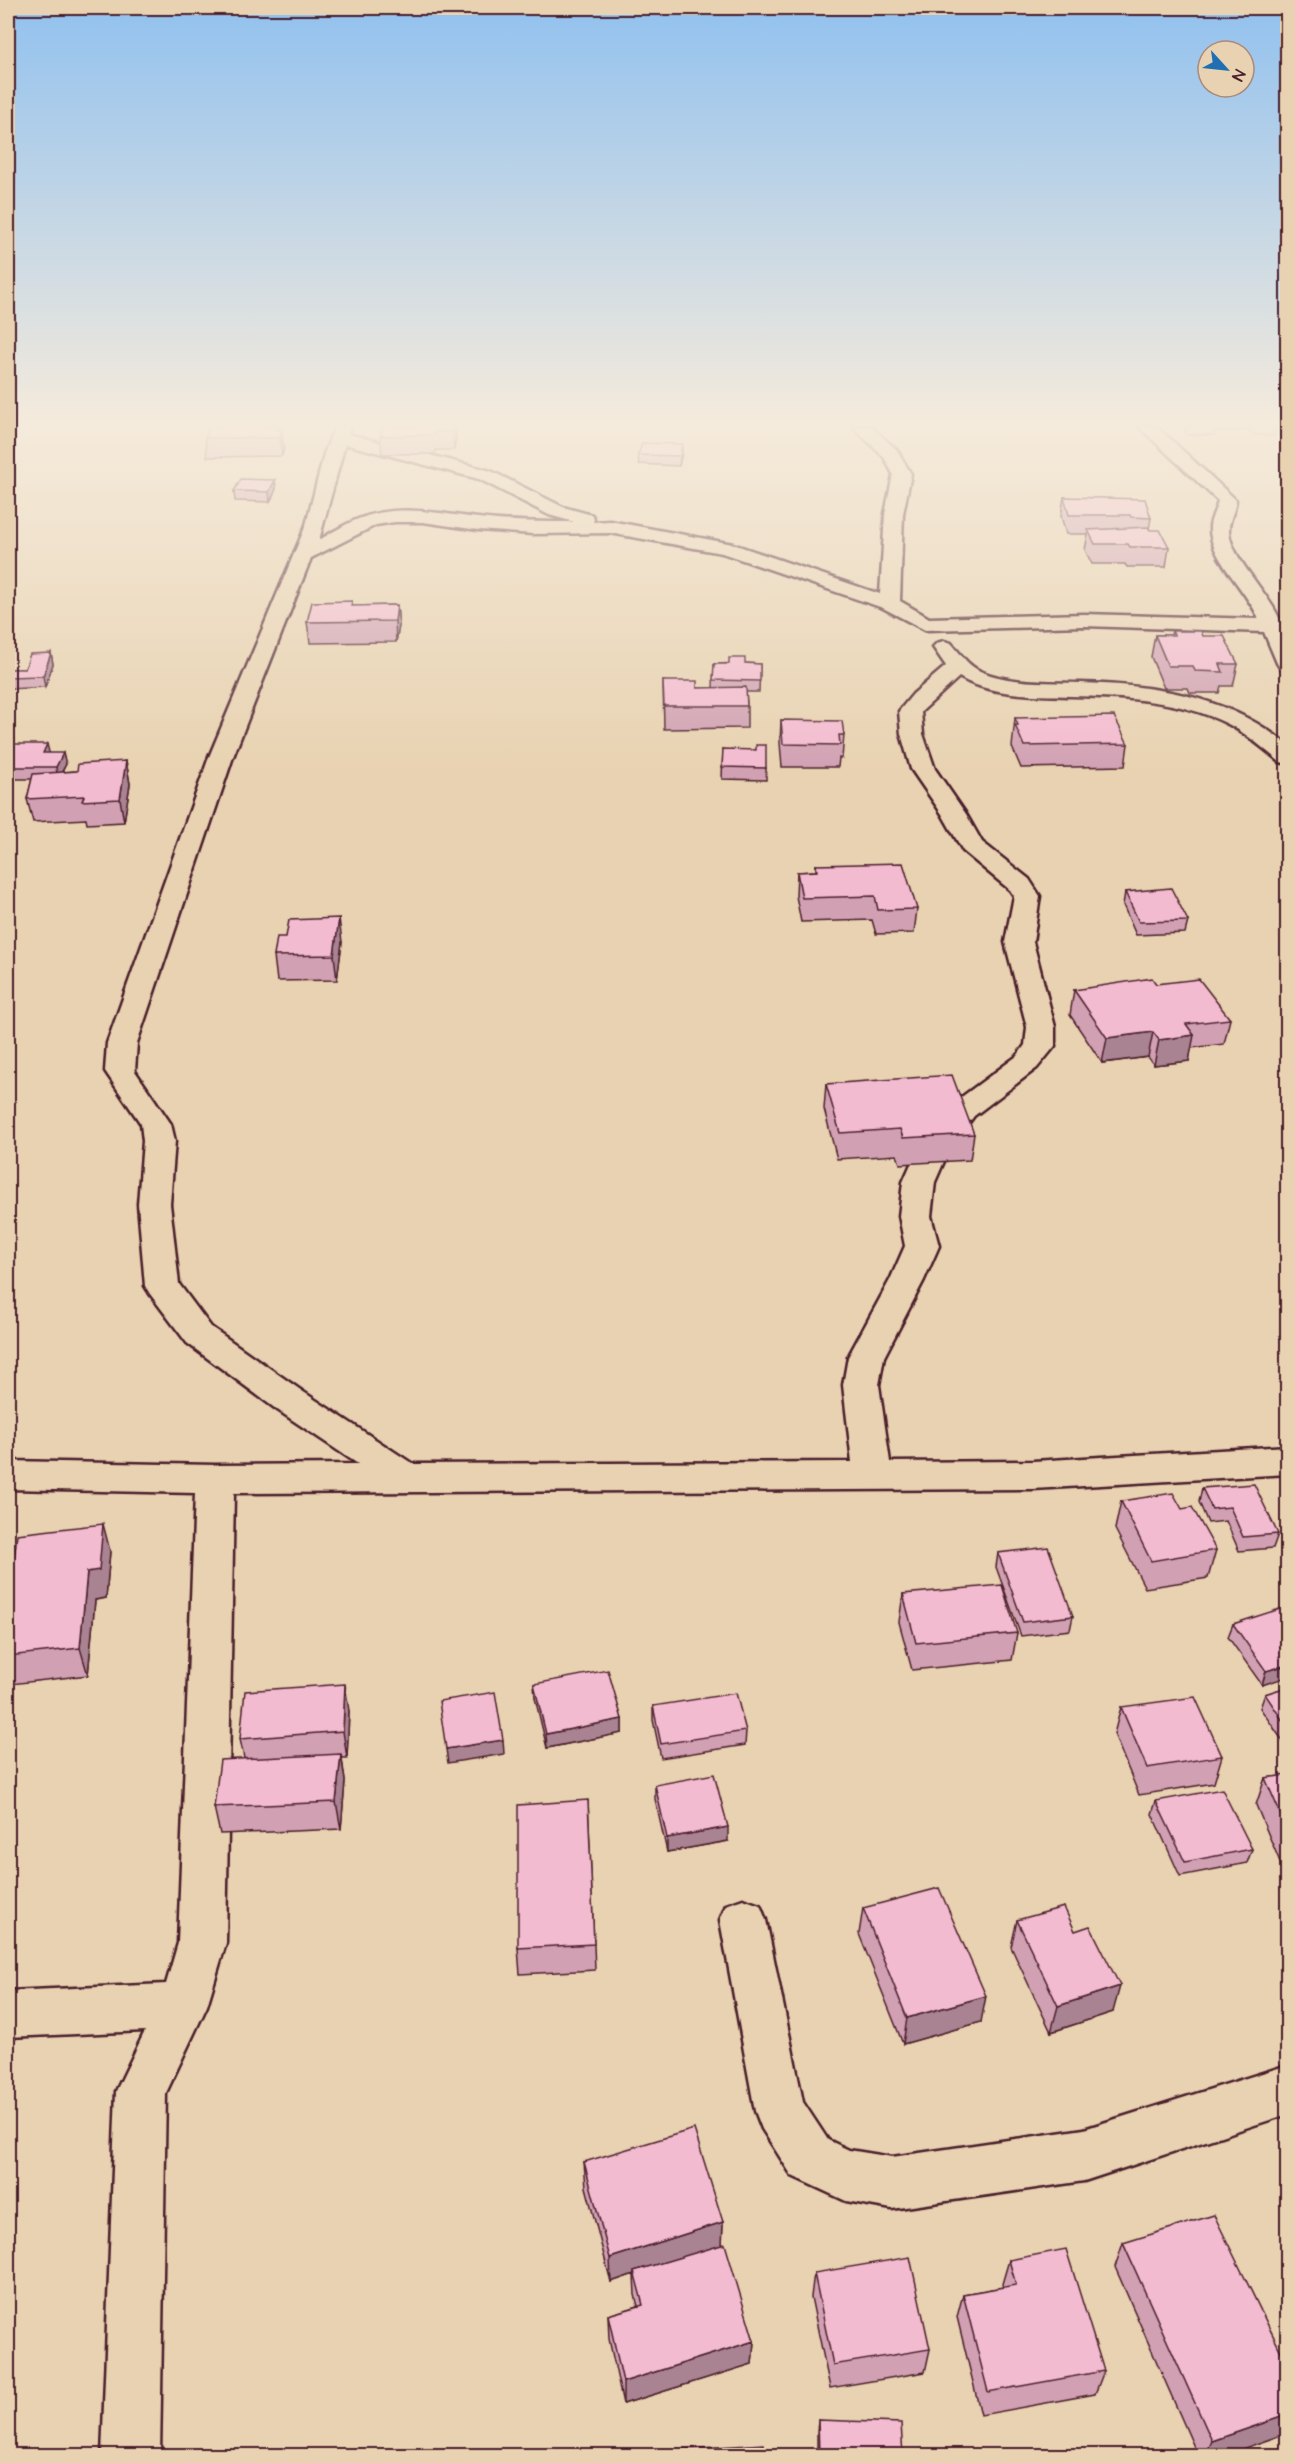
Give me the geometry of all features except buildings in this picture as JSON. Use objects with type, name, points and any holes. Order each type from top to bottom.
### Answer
[{"type":"street","points":[[309,541],[221,757],[122,1043],[120,1071],[156,1124],[159,1141],[154,1204],[162,1286],[199,1335],[289,1400],[406,1478]]},
{"type":"street","points":[[303,555],[331,541]]},
{"type":"street","points":[[689,541],[726,548],[890,604],[926,624],[1084,620],[1279,626]]},
{"type":"street","points":[[890,604],[893,541]]},
{"type":"street","points":[[1222,541],[1236,569],[1279,626],[1287,663]]},
{"type":"street","points":[[926,624],[926,629],[948,651],[957,666],[975,676],[1009,685],[1114,690],[1190,703],[1236,719],[1264,737],[1287,757]]},
{"type":"street","points":[[873,1476],[861,1385],[866,1357],[907,1280],[922,1246],[915,1216],[919,1182],[934,1148],[963,1110],[1028,1062],[1040,1046],[1041,1027],[1019,942],[1020,922],[1026,910],[1027,896],[1020,885],[972,846],[954,814],[923,769],[912,734],[910,711],[921,697],[938,686],[957,666]]},
{"type":"street","points":[[8,1475],[215,1479],[1033,1475],[1287,1460]]},
{"type":"street","points":[[130,2456],[141,2091],[183,2006],[202,1943],[215,1479]]},
{"type":"street","points":[[743,1920],[780,2111],[810,2158],[846,2175],[892,2183],[1084,2154],[1287,2089]]},
{"type":"street","points":[[8,2014],[183,2006]]}]
